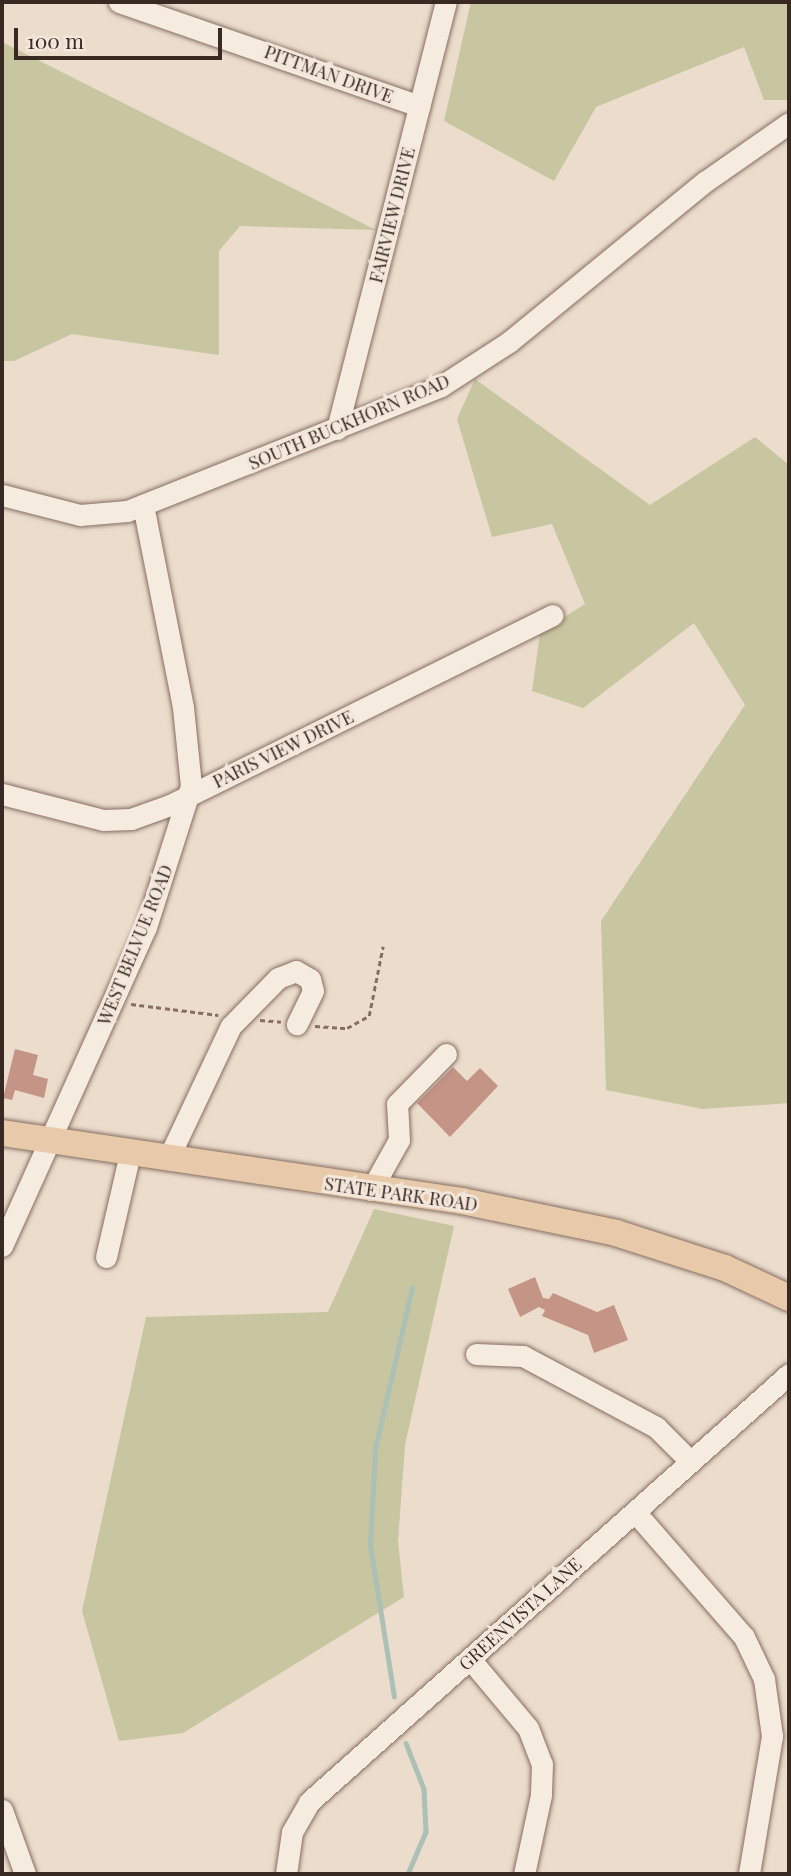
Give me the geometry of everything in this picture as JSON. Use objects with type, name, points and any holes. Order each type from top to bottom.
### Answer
[{"type":"main road","name":"STATE PARK ROAD","points":[[2,1133],[371,1190],[462,1201],[616,1233],[725,1268],[789,1298]]},
{"type":"street","name":"PITTMAN DRIVE","points":[[119,2],[419,106]]},
{"type":"street","name":"FAIRVIEW DRIVE","points":[[337,429],[446,2]]},
{"type":"street","name":"SOUTH BUCKHORN ROAD","points":[[2,495],[80,515],[111,515],[407,402],[476,366],[706,181],[789,123]]},
{"type":"street","name":"WEST BELVUE ROAD","points":[[2,1246],[146,927],[188,795],[191,768],[183,707],[143,505]]},
{"type":"street","name":"PARIS VIEW DRIVE","points":[[2,794],[112,821],[131,819],[188,795],[552,615]]},
{"type":"street","points":[[168,1159],[231,1026],[278,978],[296,971],[310,979],[313,991],[297,1024]]},
{"type":"street","points":[[371,1190],[399,1140],[397,1104],[446,1054]]},
{"type":"street","points":[[106,1257],[130,1153]]},
{"type":"street","points":[[476,1354],[523,1356],[656,1427],[691,1462]]},
{"type":"street","name":"GREENVISTA LANE","points":[[286,1874],[292,1832],[309,1802],[789,1374]]},
{"type":"street","points":[[635,1512],[744,1637],[764,1679],[772,1736],[749,1874]]},
{"type":"street","points":[[470,1659],[528,1728],[542,1764],[541,1795],[524,1874]]},
{"type":"street","points":[[2,1810],[25,1874]]},
{"type":"shaded area","points":[[471,2],[789,2],[789,100],[764,100],[744,47],[596,107],[554,181],[444,121]]},
{"type":"shaded area","points":[[2,42],[376,230],[240,226],[219,251],[219,355],[72,334],[14,361],[2,361]]},
{"type":"shaded area","points":[[475,379],[650,505],[755,437],[789,465],[789,1103],[703,1109],[606,1090],[601,921],[745,705],[694,623],[583,708],[532,691],[540,633],[585,604],[552,524],[492,537],[457,419]]},
{"type":"shaded area","points":[[374,1209],[454,1226],[405,1445],[398,1541],[404,1597],[183,1733],[119,1741],[82,1611],[146,1317],[328,1312]]},
{"type":"building","points":[[15,1049],[38,1055],[33,1075],[48,1079],[44,1098],[15,1090],[12,1100],[3,1098]]},
{"type":"building","points":[[453,1067],[467,1081],[480,1068],[498,1086],[450,1137],[417,1103]]},
{"type":"building","points":[[535,1277],[543,1298],[549,1299],[553,1293],[597,1312],[614,1305],[628,1340],[594,1353],[588,1335],[542,1316],[545,1310],[539,1307],[520,1317],[508,1289]]},
{"type":"waterway","points":[[394,1697],[370,1545],[375,1449],[412,1288]]},
{"type":"waterway","points":[[406,1743],[424,1789],[426,1832],[408,1874]]}]
